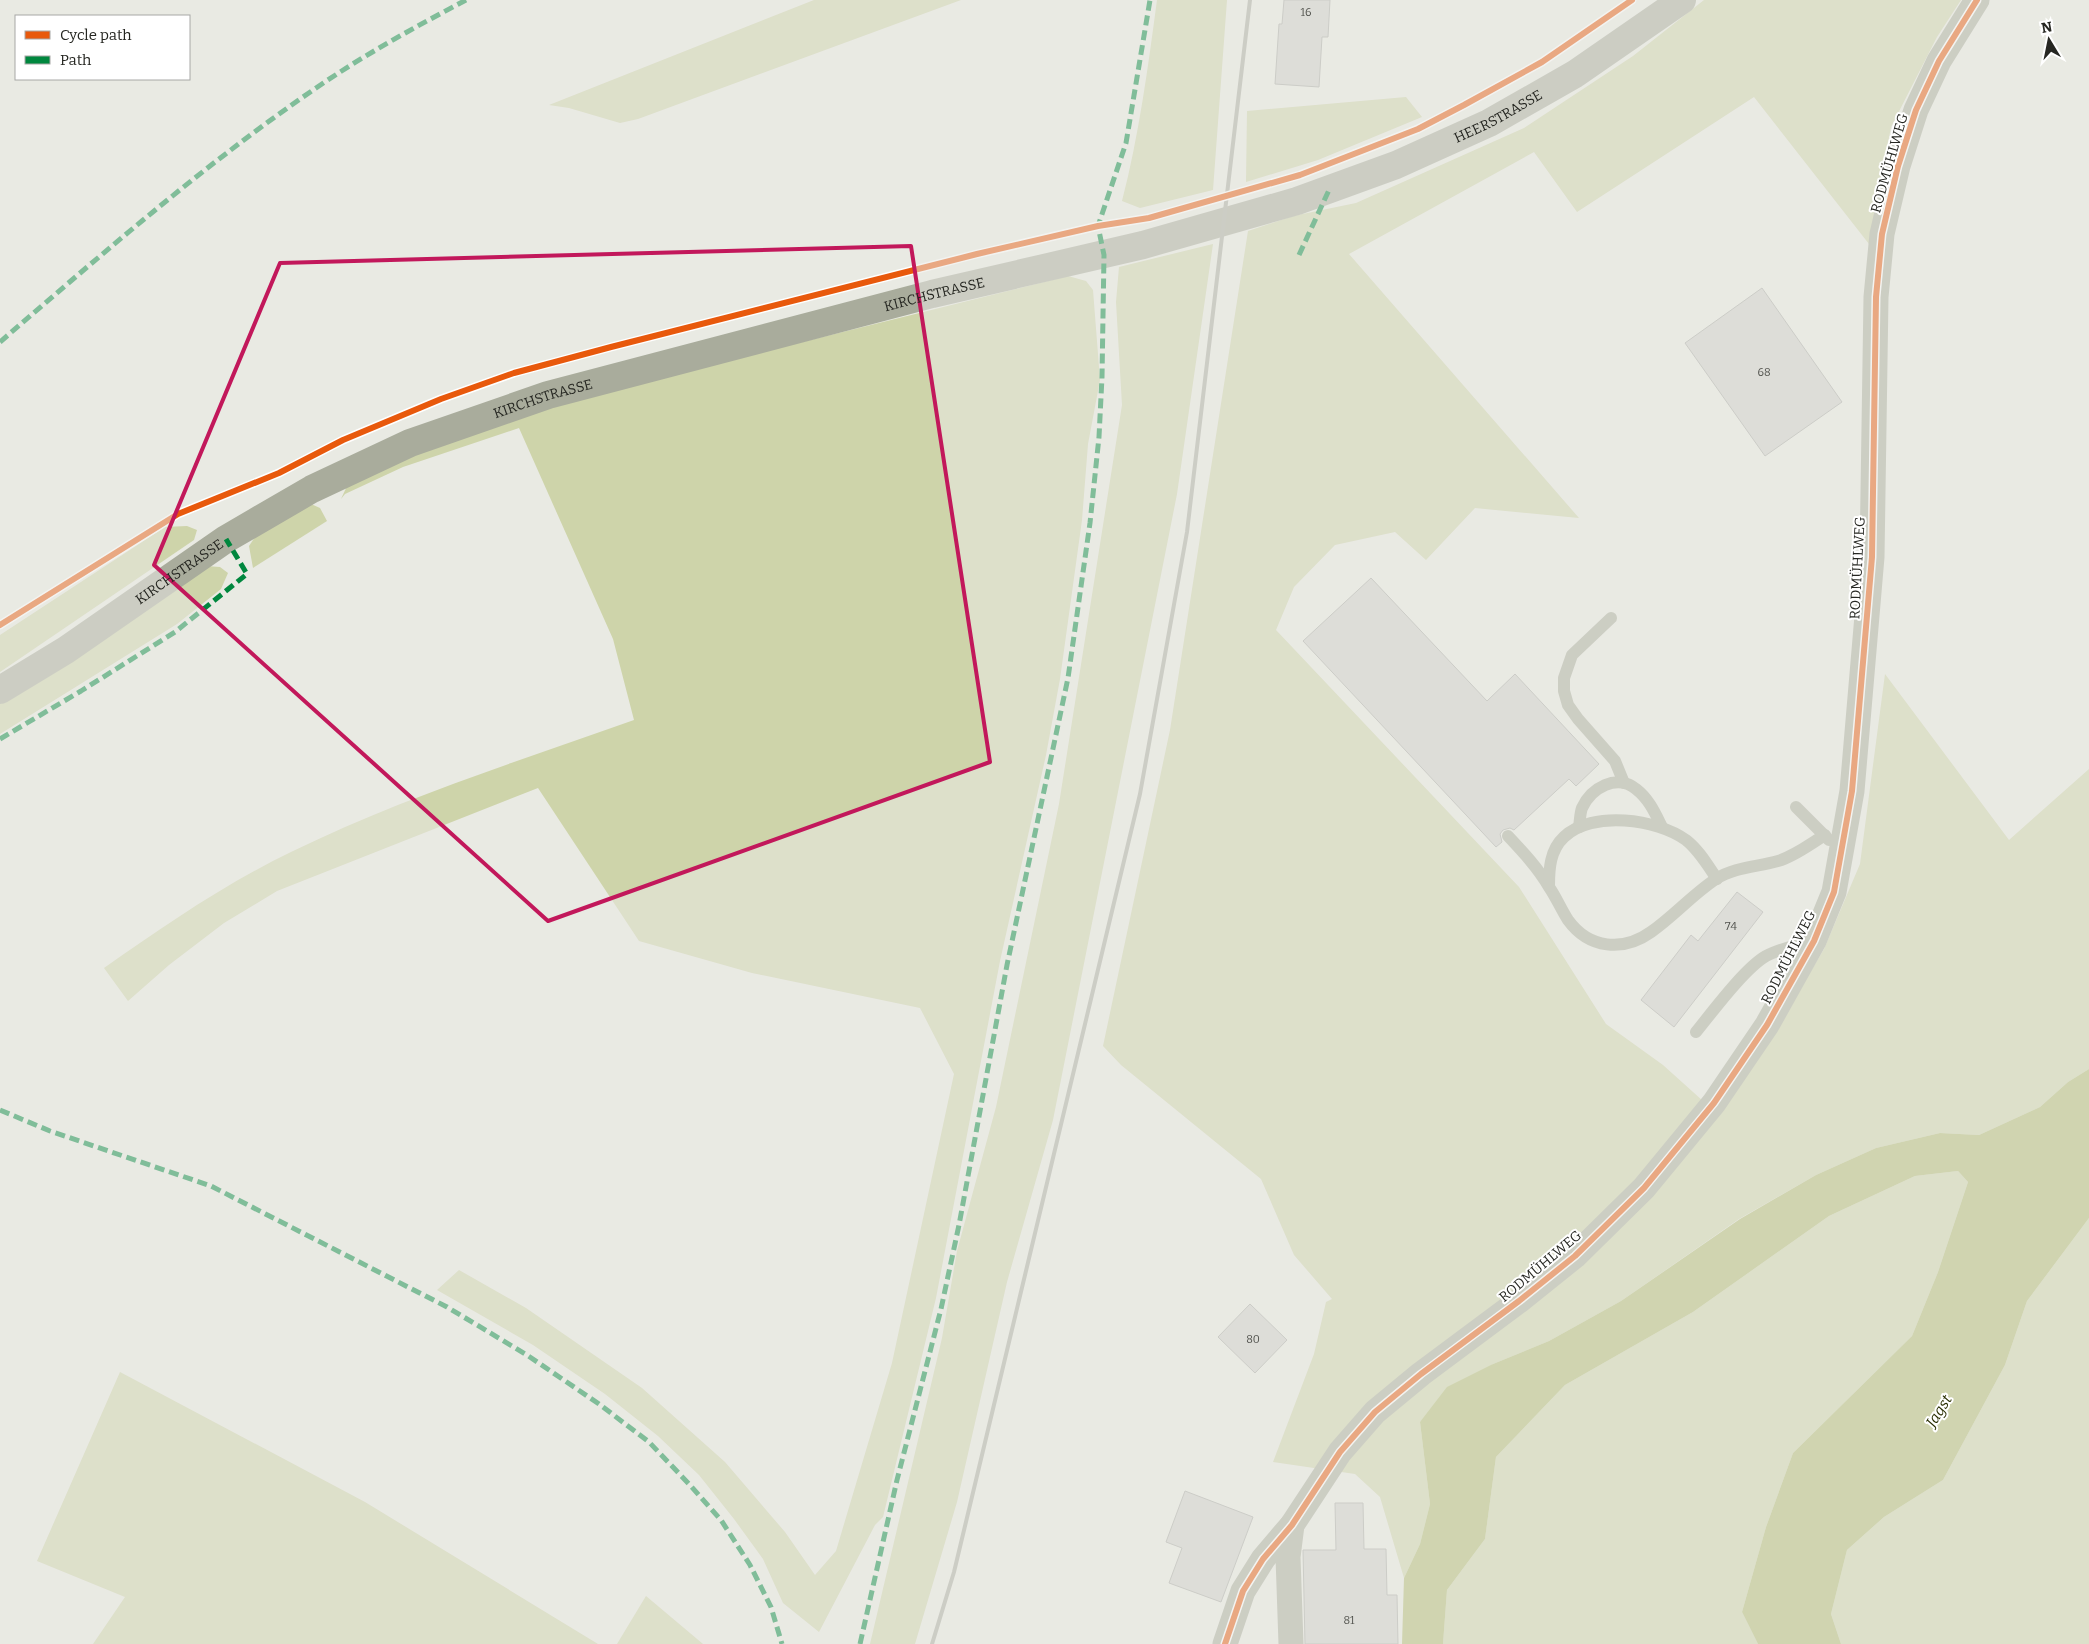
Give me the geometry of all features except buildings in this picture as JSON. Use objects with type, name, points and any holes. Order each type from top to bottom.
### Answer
[{"type":"street","name":"HEERSTRASSE","points":[[1143,245],[1297,201],[1396,165],[1489,123],[1575,74],[1682,0]]},
{"type":"street","name":"RODMÜHLWEG","points":[[1225,1644],[1243,1591],[1264,1558],[1292,1525],[1340,1452],[1375,1412],[1421,1374],[1575,1256],[1644,1188],[1714,1103],[1767,1025],[1814,941],[1834,892],[1852,792],[1872,557],[1876,297],[1882,234],[1898,166],[1916,110],[1939,61],[1977,0]]},
{"type":"street","name":"KIRCHSTRASSE","points":[[0,690],[66,650],[226,539],[312,489],[410,443],[548,395],[932,294],[1143,245]]},
{"type":"street","name":"RODMÜHLWEG","points":[[1291,1644],[1288,1557],[1292,1525]]},
{"type":"lane","points":[[1611,618],[1572,654],[1564,678],[1564,691],[1568,705],[1578,719],[1615,761],[1624,783]]},
{"type":"lane","points":[[1580,827],[1581,809],[1591,794],[1600,786],[1624,783],[1635,788],[1653,807],[1662,827]]},
{"type":"lane","points":[[1796,807],[1841,853]]},
{"type":"lane","points":[[1549,886],[1549,867],[1554,850],[1564,837],[1580,827],[1602,821],[1632,820],[1662,827],[1686,840],[1699,853],[1717,879]]},
{"type":"lane","points":[[1508,836],[1532,862],[1579,933],[1606,946],[1621,946],[1651,933],[1717,879],[1738,870],[1780,860],[1801,850],[1824,835]]},
{"type":"lane","points":[[1696,1032],[1752,966],[1766,956],[1782,949],[1814,941]]},
{"type":"highlighted area","points":[[911,246],[990,762],[548,921],[154,565],[280,263]]},
{"type":"shaded area","points":[[814,0],[961,0],[638,119],[620,123],[569,108],[549,105]]},
{"type":"shaded area","points":[[1157,0],[1227,0],[1213,190],[1140,208],[1122,201],[1138,126]]},
{"type":"shaded area","points":[[1704,0],[1961,0],[1937,37],[1891,127],[1869,244],[1754,97],[1577,212],[1534,152],[1349,254],[1579,518],[1475,508],[1426,560],[1395,532],[1335,545],[1294,587],[1276,630],[1519,887],[1606,1024],[1663,1065],[1713,1110],[1774,1033],[1824,949],[1860,864],[1885,674],[2009,840],[2089,769],[2089,1069],[2068,1082],[2040,1107],[1979,1135],[1940,1133],[1876,1148],[1816,1175],[1739,1219],[1621,1301],[1549,1341],[1493,1364],[1420,1422],[1430,1504],[1420,1544],[1404,1578],[1380,1497],[1355,1474],[1273,1462],[1314,1354],[1326,1302],[1332,1299],[1294,1255],[1261,1179],[1121,1065],[1103,1046],[1170,730],[1248,231],[1293,216],[1356,203],[1524,128],[1633,56]]},
{"type":"shaded area","points":[[1406,97],[1422,117],[1318,160],[1246,182],[1247,111]]},
{"type":"shaded area","points":[[1213,244],[1177,494],[1053,1120],[1007,1282],[957,1502],[915,1644],[870,1644],[942,1338],[957,1251],[996,1107],[1059,804],[1122,405],[1116,302],[1119,267]]},
{"type":"shaded area","points":[[1068,276],[1086,281],[1093,290],[1100,380],[1088,444],[1082,520],[1060,679],[1046,755],[1000,961],[936,1298],[883,1517],[875,1525],[819,1632],[783,1603],[763,1559],[734,1519],[699,1475],[658,1436],[605,1394],[533,1345],[437,1290],[459,1270],[526,1308],[642,1388],[725,1462],[785,1532],[815,1575],[836,1551],[892,1363],[954,1074],[920,1008],[752,973],[639,941],[538,788],[277,891],[224,923],[169,965],[128,1001],[104,968],[172,921],[266,864],[291,852],[418,797],[634,720],[613,639],[519,428],[403,467],[345,494],[341,499],[347,486],[416,454],[496,423],[678,373]]},
{"type":"shaded area","points":[[311,504],[320,508],[327,521],[253,568],[249,546],[255,537]]},
{"type":"shaded area","points":[[187,526],[197,530],[194,540],[0,672],[0,635],[165,527]]},
{"type":"shaded area","points":[[206,566],[220,567],[228,573],[221,589],[177,624],[0,734],[0,704],[80,656]]},
{"type":"shaded area","points":[[1958,1171],[1968,1182],[1938,1272],[1912,1336],[1793,1453],[1766,1527],[1742,1612],[1758,1644],[1443,1644],[1447,1590],[1485,1539],[1496,1457],[1565,1385],[1693,1312],[1829,1216],[1915,1176]]},
{"type":"shaded area","points":[[2089,1218],[2089,1644],[1841,1644],[1831,1614],[1847,1550],[1884,1517],[1943,1480],[2005,1365],[2027,1301]]},
{"type":"shaded area","points":[[120,1372],[365,1502],[598,1644],[93,1644],[125,1597],[37,1561]]},
{"type":"shaded area","points":[[646,1596],[703,1644],[617,1644]]},
{"type":"water","name":"Jagst","points":[[2089,1069],[2089,1218],[2027,1301],[2005,1365],[1943,1480],[1884,1517],[1847,1550],[1831,1614],[1841,1644],[1758,1644],[1742,1612],[1766,1527],[1793,1453],[1912,1336],[1938,1272],[1968,1182],[1958,1171],[1915,1176],[1829,1216],[1693,1312],[1565,1385],[1496,1457],[1485,1539],[1447,1590],[1443,1644],[1402,1644],[1404,1578],[1420,1544],[1430,1504],[1420,1422],[1447,1387],[1493,1364],[1549,1341],[1621,1301],[1740,1219],[1816,1175],[1876,1148],[1940,1133],[1979,1135],[2040,1107],[2068,1082]]},
{"type":"railway","points":[[932,1644],[954,1572],[1140,794],[1187,532],[1250,0]]},
{"type":"marked path","points":[[0,342],[155,210],[234,147],[353,64],[466,0]]},
{"type":"marked path","points":[[860,1644],[897,1480],[941,1309],[959,1225],[1007,965],[1068,678],[1090,523],[1099,437],[1104,255],[1098,226],[1126,143],[1150,0]]},
{"type":"marked path","points":[[1299,255],[1329,190]]},
{"type":"marked path","points":[[0,739],[175,632],[247,574],[226,539]]},
{"type":"marked path","points":[[0,1110],[50,1131],[211,1186],[447,1307],[527,1355],[599,1404],[649,1442],[721,1520],[750,1565],[771,1607],[782,1644]]},
{"type":"cycle path","points":[[0,625],[178,514],[279,473],[343,440],[441,399],[514,373],[611,347],[977,254],[1098,226],[1149,218],[1300,175],[1418,129],[1464,105],[1542,62],[1632,0]]},
{"type":"cycle path","points":[[1225,1644],[1243,1591],[1263,1559],[1292,1525],[1340,1452],[1375,1412],[1421,1374],[1519,1301],[1575,1256],[1644,1188],[1714,1103],[1767,1025],[1814,941],[1834,892],[1852,791],[1872,557],[1876,297],[1882,234],[1898,166],[1916,110],[1939,61],[1977,0]]}]
